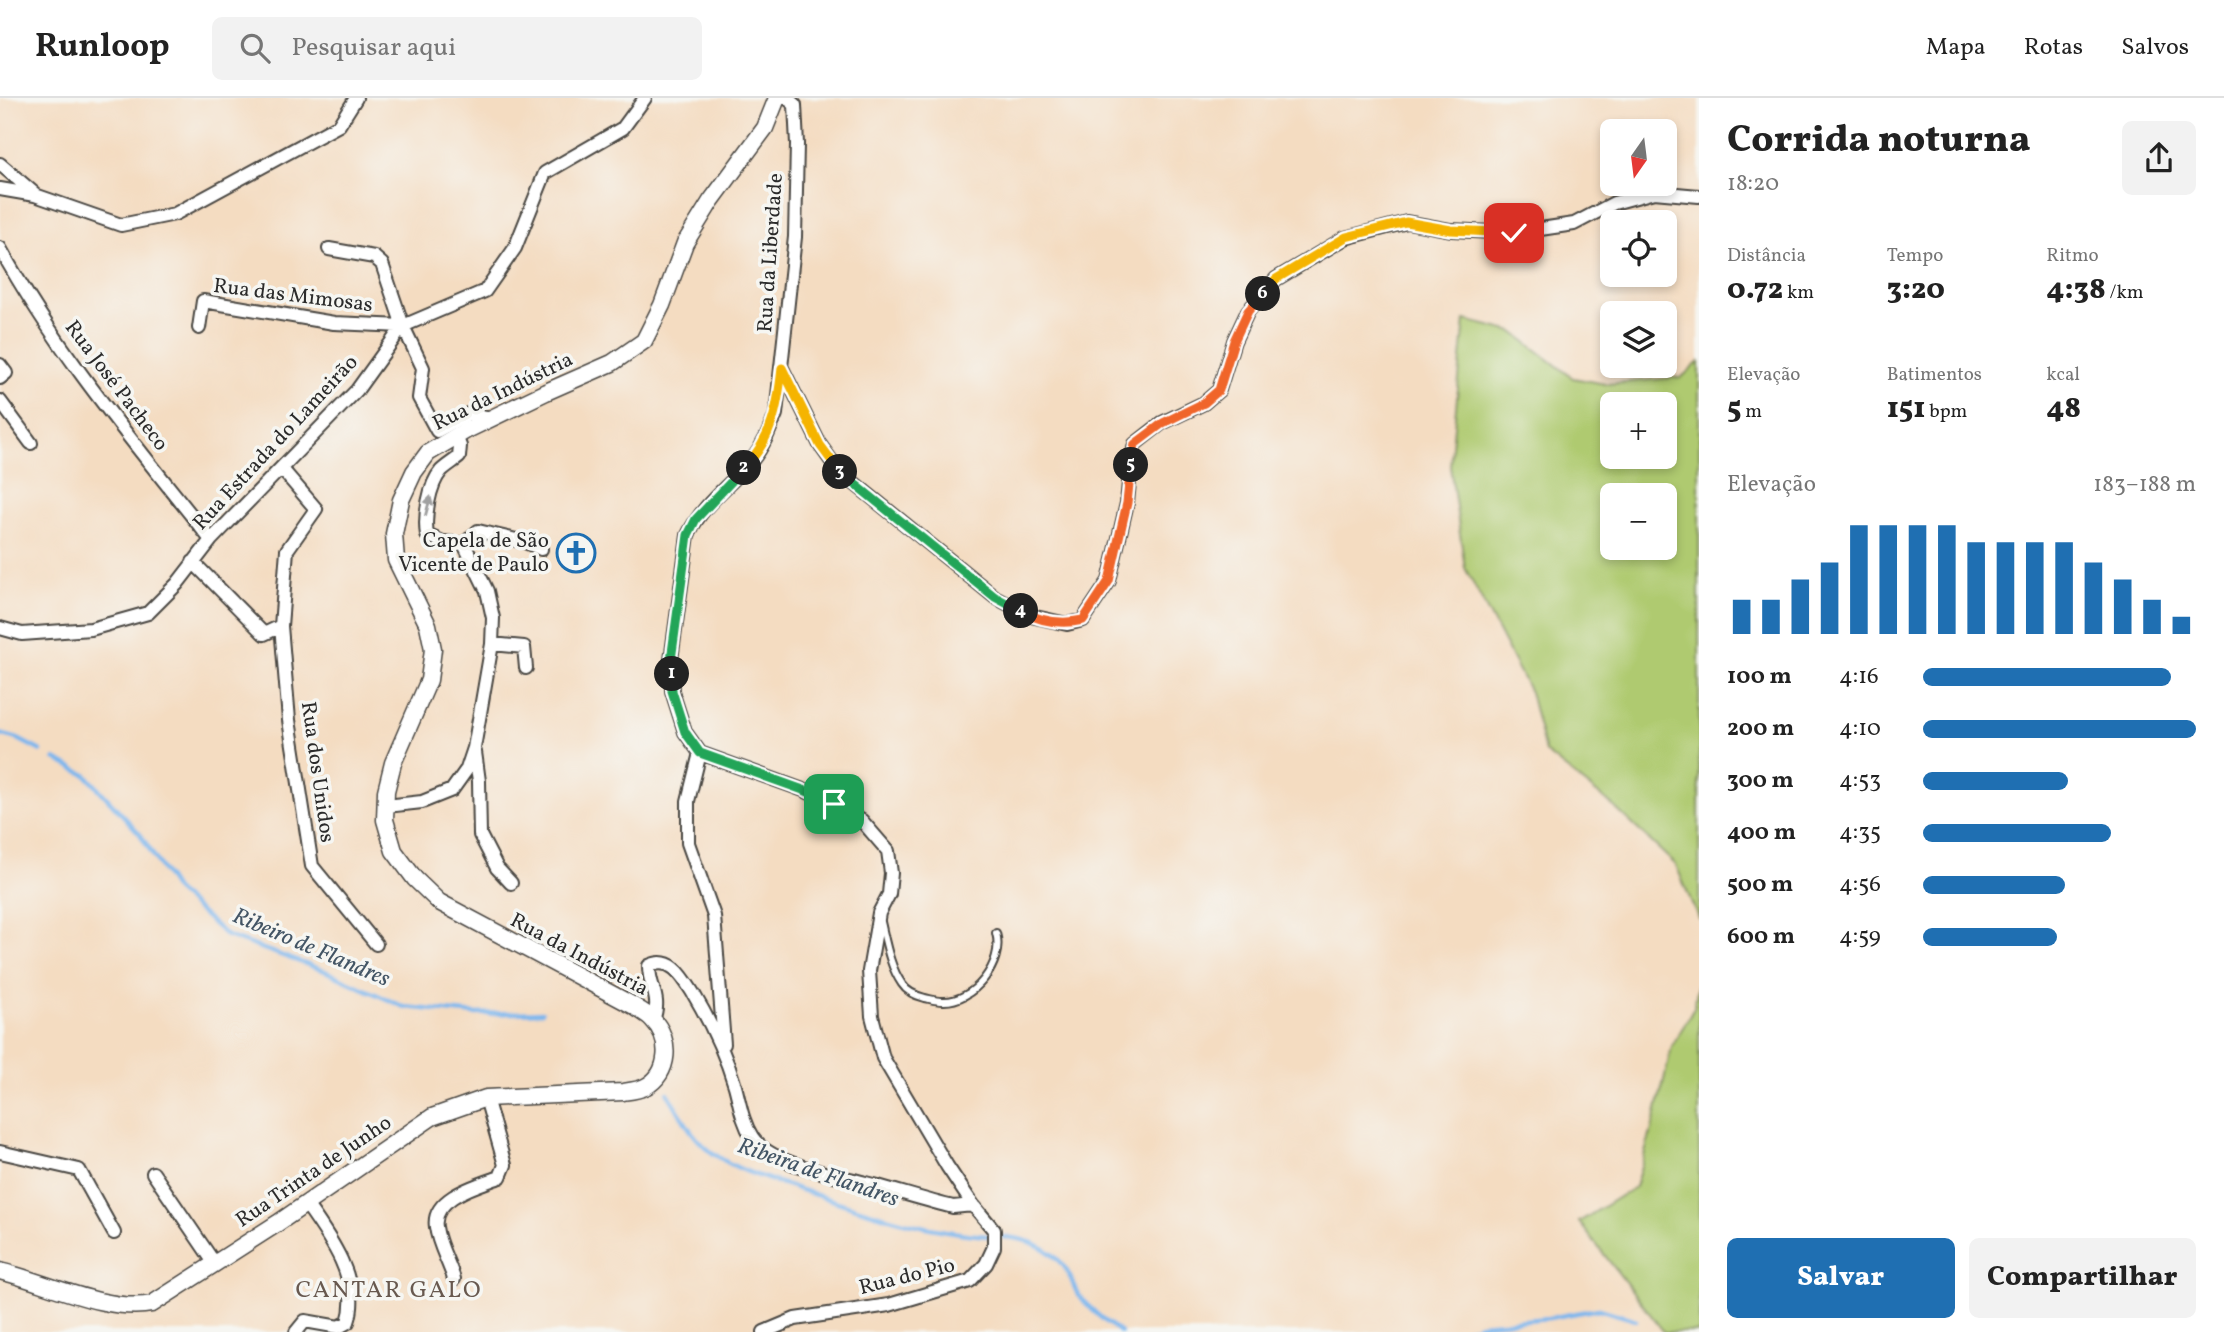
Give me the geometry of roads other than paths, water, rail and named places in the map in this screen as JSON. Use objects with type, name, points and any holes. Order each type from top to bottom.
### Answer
[{"type":"street","points":[[4,192],[35,195],[121,225],[175,214],[339,125],[356,98]]},
{"type":"street","points":[[403,326],[485,291],[515,248],[545,173],[623,128],[645,98]]},
{"type":"street","name":"Rua da Indústria","points":[[660,1076],[667,1055],[663,1035],[653,1020],[634,1006],[439,902],[415,879],[394,851],[385,820],[386,791],[393,764],[429,680],[433,649],[428,625],[396,560],[394,534],[401,500],[418,466],[428,453],[456,436],[545,392],[612,363],[644,341],[662,305],[685,243],[711,201],[765,128],[777,98]]},
{"type":"street","name":"Rua da Liberdade","points":[[700,753],[685,732],[672,691],[671,660],[688,535],[696,519],[754,458],[767,437],[776,414],[795,237],[796,105],[788,98]]},
{"type":"street","points":[[0,164],[35,195]]},
{"type":"street","points":[[782,368],[820,445],[838,470],[995,597],[1031,616],[1067,624],[1083,620],[1109,581],[1127,503],[1135,444],[1163,423],[1204,403],[1219,390],[1234,341],[1248,311],[1276,279],[1346,237],[1406,222],[1451,230],[1514,233],[1574,224],[1614,203],[1654,192],[1699,196]]},
{"type":"street","name":"Rua José Pacheco","points":[[0,248],[30,303],[78,372],[211,540]]},
{"type":"street","points":[[329,249],[374,257],[382,264],[403,326],[422,368],[419,398],[437,431],[468,415],[492,418]]},
{"type":"street","name":"Rua das Mimosas","points":[[199,328],[203,301],[334,323],[403,326]]},
{"type":"street","name":"Rua Estrada do Lameirão","points":[[0,628],[22,634],[90,629],[148,613],[177,584],[211,540],[357,390],[403,326]]},
{"type":"street","points":[[0,365],[6,373],[0,377]]},
{"type":"street","points":[[0,401],[31,443]]},
{"type":"street","points":[[456,436],[460,446],[459,457],[440,472],[424,520],[427,535],[443,542],[464,544],[478,531],[525,542],[541,549]]},
{"type":"street","name":"Rua dos Unidos","points":[[281,468],[316,509],[287,550],[281,626],[289,720],[312,866],[376,944]]},
{"type":"street","points":[[386,806],[422,802],[452,790],[467,769],[474,748],[492,645],[494,618],[487,591],[464,544]]},
{"type":"street","points":[[194,562],[264,634],[281,626]]},
{"type":"street","points":[[492,645],[524,647],[526,668]]},
{"type":"street","points":[[474,748],[479,781],[480,835],[497,868],[511,883]]},
{"type":"street","points":[[700,753],[688,801],[688,843],[714,916],[725,1056]]},
{"type":"street","name":"Rua do Pio","points":[[700,753],[806,791],[862,821],[888,851],[891,873],[889,894],[879,914],[869,971],[872,1016],[883,1058],[922,1126],[973,1205],[994,1230],[994,1247],[986,1264],[970,1281],[889,1305],[764,1332]]},
{"type":"street","points":[[653,1020],[658,1006],[649,976],[649,966],[657,962],[670,964],[682,975],[709,1020],[736,1087],[742,1116],[754,1139],[775,1156],[808,1169],[953,1207],[973,1205]]},
{"type":"street","name":"Rua Trinta de Junho","points":[[0,1271],[111,1304],[137,1307],[152,1304],[306,1204],[432,1117],[486,1098],[623,1092],[644,1088],[660,1076]]},
{"type":"street","points":[[454,1279],[435,1226],[436,1214],[445,1203],[469,1189],[500,1177],[505,1165],[486,1098]]},
{"type":"street","points":[[0,1152],[79,1170],[114,1233]]},
{"type":"street","points":[[153,1173],[215,1264]]},
{"type":"street","points":[[296,1332],[305,1321],[339,1327],[348,1322],[353,1308],[352,1292],[345,1270],[321,1225],[306,1204]]},
{"type":"lane","points":[[879,914],[893,966],[904,987],[917,996],[943,1002],[958,998],[977,987],[986,976],[997,951],[996,933]]},
{"type":"waterway","name":"Ribeiro de Flandres","points":[[0,734],[18,739],[41,751]]},
{"type":"waterway","name":"Ribeiro de Flandres","points":[[55,759],[86,775],[140,834],[175,890],[227,936],[325,971],[404,1007],[477,1014],[542,1012]]},
{"type":"waterway","name":"Ribeira de Flandres","points":[[668,1093],[701,1143],[737,1167],[893,1219],[940,1230],[988,1236]]},
{"type":"waterway","name":"Ribeira de Flandres","points":[[1003,1237],[1029,1242],[1052,1254],[1066,1270],[1079,1296],[1098,1316],[1120,1332]]},
{"type":"waterway","name":"Ribeira de Flandres","points":[[1460,1332],[1480,1324],[1549,1318],[1599,1309],[1636,1320]]},
{"type":"place","name":"Capela de São Vicente de Paulo","points":[[576,553]]},
{"type":"district","name":"CANTAR GALO","points":[[389,1291]]}]
